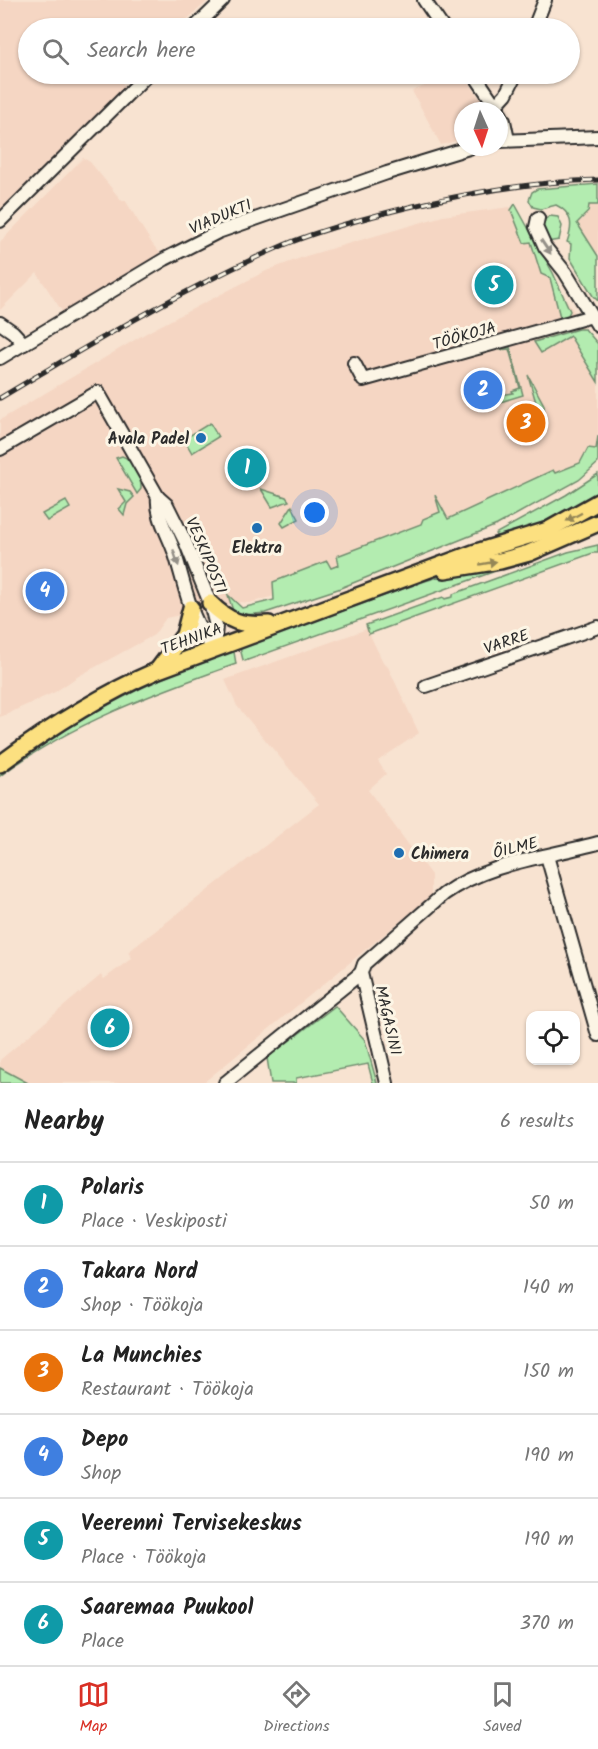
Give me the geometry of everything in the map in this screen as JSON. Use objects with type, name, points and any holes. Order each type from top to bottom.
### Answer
[{"type":"main road","name":"TEHNIKA","points":[[0,764],[33,740],[120,687],[156,671],[473,553],[548,530],[598,502]]},
{"type":"main road","name":"TEHNIKA","points":[[410,577],[529,554],[598,523]]},
{"type":"main road","points":[[210,603],[220,614],[235,622],[255,625],[284,623]]},
{"type":"main road","points":[[156,671],[184,635],[191,609]]},
{"type":"street","points":[[204,18],[223,0]]},
{"type":"street","points":[[424,0],[436,18]]},
{"type":"street","points":[[538,18],[545,0]]},
{"type":"street","points":[[0,221],[138,84]]},
{"type":"street","points":[[481,84],[493,102]]},
{"type":"street","points":[[502,102],[511,84]]},
{"type":"street","points":[[508,141],[598,137]]},
{"type":"street","name":"VIADUKTI","points":[[0,358],[165,259],[218,232],[387,173],[454,153]]},
{"type":"street","points":[[538,218],[536,227],[540,237],[595,321]]},
{"type":"street","name":"TÖÖKOJA","points":[[354,363],[363,380],[595,321]]},
{"type":"street","points":[[0,323],[24,344]]},
{"type":"street","name":"VESKIPOSTI","points":[[0,449],[98,392],[158,497],[167,505],[185,541],[210,603],[216,626],[214,648]]},
{"type":"street","name":"VESKIPOSTI","points":[[158,497],[157,509],[175,553],[191,609],[206,640],[214,648]]},
{"type":"street","name":"VARRE","points":[[426,686],[598,627]]},
{"type":"street","name":"ÕILME","points":[[444,894],[481,873],[598,843]]},
{"type":"street","points":[[547,856],[593,992],[598,1035]]},
{"type":"street","name":"MAGASINI","points":[[387,1083],[361,973],[364,964],[444,894]]},
{"type":"street","points":[[225,1083],[361,973]]},
{"type":"shaded area","points":[[0,0],[209,0],[188,18],[18,18],[18,84],[123,84],[125,88],[0,211]]},
{"type":"shaded area","points":[[429,84],[470,84],[481,102],[454,102],[454,141],[441,145],[412,91]]},
{"type":"shaded area","points":[[83,158],[90,162],[122,201],[125,200],[153,245],[165,259],[67,319],[37,273],[0,310],[0,242]]},
{"type":"shaded area","points":[[588,205],[598,205],[598,256],[577,223],[583,219]]},
{"type":"shaded area","points":[[510,207],[598,351],[598,454],[353,574],[249,603],[241,602],[166,618],[154,635],[77,677],[55,692],[0,717],[0,420],[148,332],[266,271],[306,256],[443,216]]},
{"type":"shaded area","points":[[367,629],[419,733],[378,761],[386,774],[368,790],[431,875],[431,896],[203,1083],[28,1083],[0,1068],[0,1060],[101,975],[104,979],[132,958],[128,952],[319,804],[237,706],[225,680]]},
{"type":"green space","points":[[598,184],[598,205],[589,205],[588,212],[577,223],[598,256],[598,301],[570,258],[571,244],[567,242],[571,225],[569,216],[556,205],[541,209],[533,207],[529,200],[532,192],[537,189]]},
{"type":"green space","points":[[515,204],[553,273],[570,311],[568,315],[560,317],[550,278],[541,274],[531,242],[524,243],[511,210]]},
{"type":"green space","points":[[550,216],[558,217],[562,226],[559,240],[547,242],[543,230],[544,220]]},
{"type":"green space","points":[[585,329],[598,344],[598,382],[570,336],[541,353],[534,342]]},
{"type":"green space","points":[[510,347],[523,395],[497,403],[495,396],[513,393],[512,391],[520,388],[509,349],[499,350]]},
{"type":"green space","points":[[528,375],[544,405],[545,424],[539,413]]},
{"type":"green space","name":"Avala Padel","points":[[210,423],[218,437],[192,453],[184,439]]},
{"type":"green space","points":[[598,436],[598,463],[579,480],[497,525],[338,589],[265,613],[245,615],[233,611],[228,595],[242,608],[274,600],[273,582],[327,561],[331,568],[339,565],[337,556],[421,524],[423,519],[440,512],[435,495],[448,519],[553,470],[555,473],[580,463],[588,448],[596,449]]},
{"type":"green space","points":[[122,456],[133,465],[138,475],[141,489],[137,494],[116,458]]},
{"type":"green space","points":[[598,474],[598,494],[586,502],[536,525],[497,537],[495,534],[566,495]]},
{"type":"green space","points":[[118,489],[130,492],[134,497],[127,504],[124,515],[119,509],[126,502]]},
{"type":"green space","points":[[261,489],[286,497],[289,501],[272,507]]},
{"type":"green space","points":[[66,501],[70,508],[47,521],[42,514]]},
{"type":"green space","points":[[292,506],[299,519],[284,527],[281,523]]},
{"type":"green space","points":[[598,545],[598,553],[369,634],[366,625],[443,597],[445,599],[453,597],[453,594],[568,552]]},
{"type":"green space","points":[[515,564],[243,660],[240,648],[425,581],[452,573]]},
{"type":"green space","points":[[234,652],[236,664],[144,698],[84,725],[27,757],[0,776],[0,772],[13,762],[114,702],[155,681],[212,658]]},
{"type":"green space","points":[[335,1006],[365,1040],[377,1083],[373,1083],[368,1064],[296,1078],[296,1083],[271,1083],[267,1058]]},
{"type":"green space","points":[[0,1068],[28,1083],[0,1083]]},
{"type":"railway","points":[[0,398],[175,298],[284,245],[374,216],[457,196],[513,187],[598,180]]},
{"type":"place","name":"Veerenni Tervisekeskus","points":[[494,285]]},
{"type":"place","name":"Takara Nord","points":[[483,390]]},
{"type":"place","name":"La Munchies","points":[[526,423]]},
{"type":"place","name":"Avala Padel","points":[[201,438]]},
{"type":"place","name":"Polaris","points":[[247,468]]},
{"type":"place","name":"Elektra","points":[[257,528]]},
{"type":"place","name":"Depo","points":[[45,591]]},
{"type":"place","name":"Chimera","points":[[399,853]]},
{"type":"place","name":"Saaremaa Puukool","points":[[110,1028]]}]
